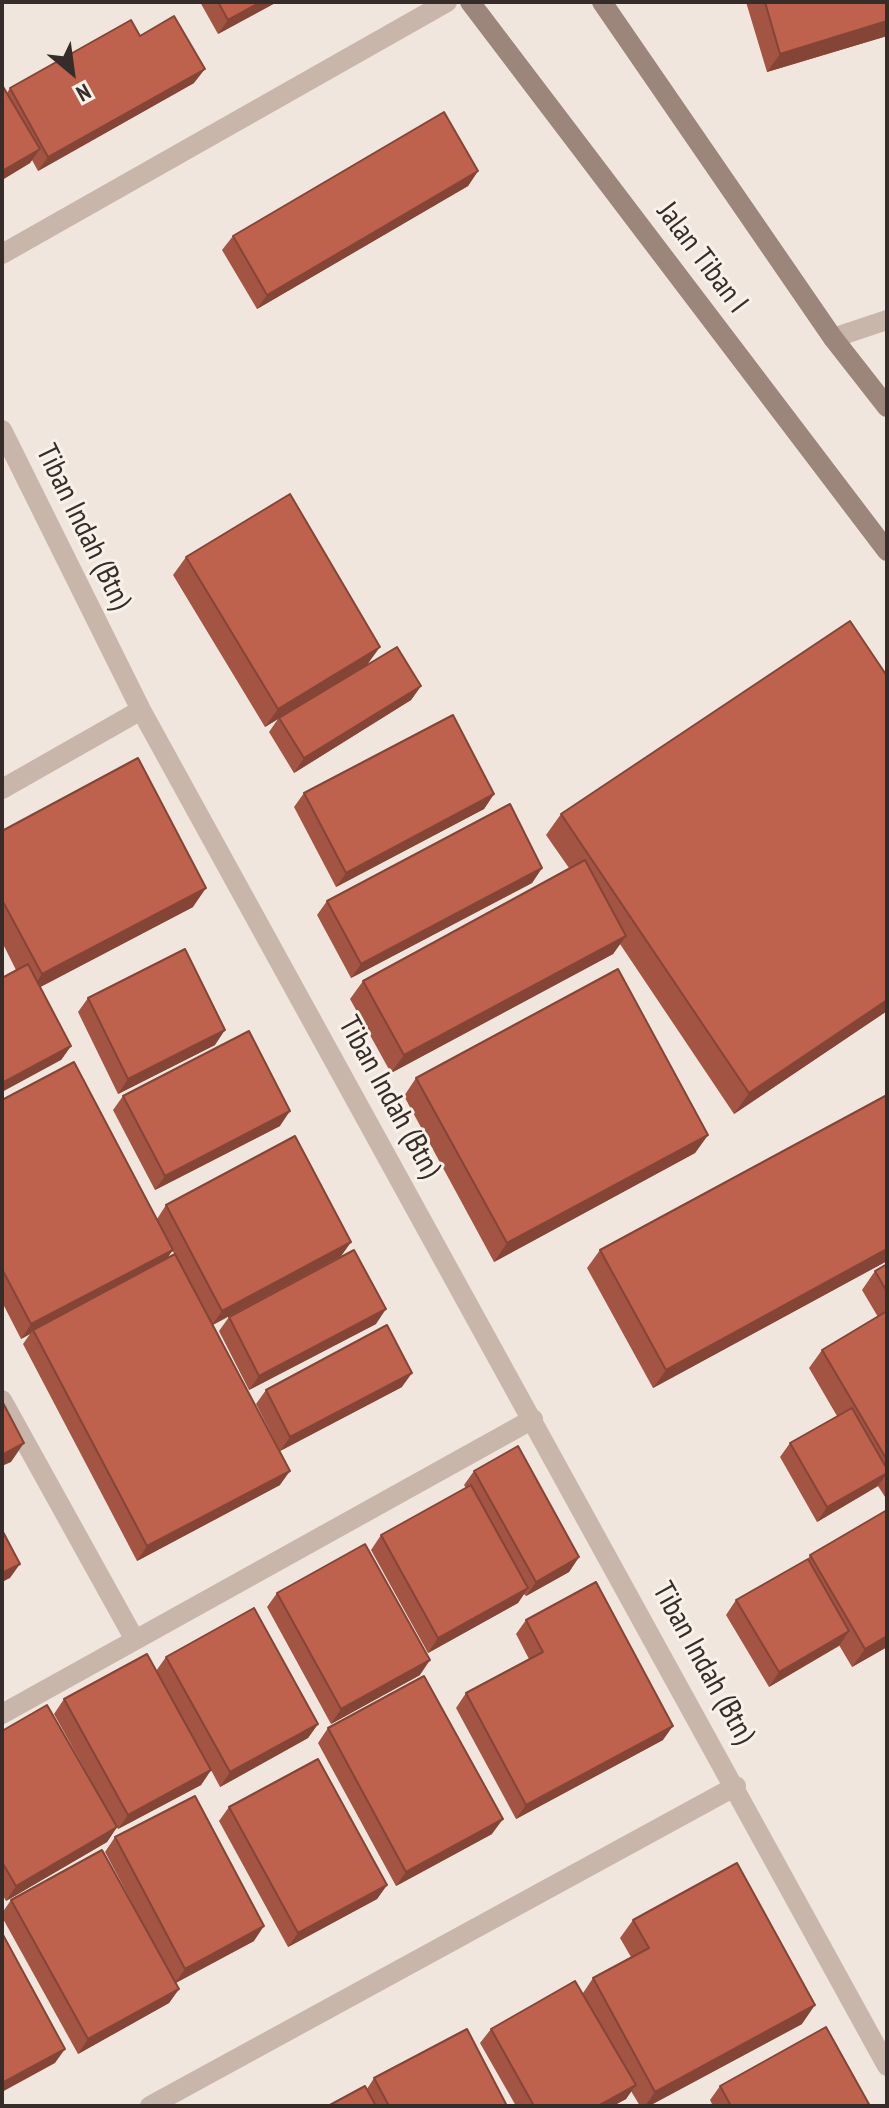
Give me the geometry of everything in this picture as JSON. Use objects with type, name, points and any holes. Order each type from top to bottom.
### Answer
[{"type":"street","points":[[2,254],[447,2]]},
{"type":"street","name":"Jalan Tiban I","points":[[470,2],[887,551]]},
{"type":"street","name":"Jalan Tiban I","points":[[602,2],[833,338],[887,407]]},
{"type":"street","points":[[833,338],[887,320]]},
{"type":"street","name":"Tiban Indah (Btn)","points":[[2,430],[141,710],[736,1786],[887,2066]]},
{"type":"street","points":[[2,789],[141,710]]},
{"type":"street","points":[[2,1400],[135,1640]]},
{"type":"street","points":[[2,1714],[533,1419]]},
{"type":"street","name":"Tiban Indah (Btn)","points":[[150,2106],[736,1786]]},
{"type":"building","points":[[218,2],[261,2],[228,20]]},
{"type":"building","points":[[765,2],[887,2],[887,21],[780,54]]},
{"type":"building","points":[[174,16],[205,69],[48,157],[10,88],[131,20],[140,36]]},
{"type":"building","points":[[2,85],[40,149],[2,171]]},
{"type":"building","points":[[444,112],[478,171],[267,295],[233,236]]},
{"type":"building","points":[[290,494],[380,647],[278,709],[186,557]]},
{"type":"building","points":[[850,621],[887,676],[887,1000],[749,1093],[561,814]]},
{"type":"building","points":[[397,647],[421,686],[304,758],[279,718]]},
{"type":"building","points":[[453,715],[494,794],[346,873],[304,793]]},
{"type":"building","points":[[138,758],[206,888],[42,974],[2,900],[2,831]]},
{"type":"building","points":[[510,804],[542,868],[361,964],[327,901]]},
{"type":"building","points":[[585,860],[626,936],[404,1055],[363,981]]},
{"type":"building","points":[[185,949],[225,1030],[128,1079],[88,998]]},
{"type":"building","points":[[28,964],[71,1046],[2,1083],[2,978]]},
{"type":"building","points":[[618,969],[708,1135],[507,1243],[416,1078]]},
{"type":"building","points":[[249,1031],[290,1111],[165,1176],[123,1096]]},
{"type":"building","points":[[74,1062],[173,1250],[31,1324],[2,1269],[2,1100]]},
{"type":"building","points":[[887,1095],[887,1249],[666,1370],[600,1250]]},
{"type":"building","points":[[295,1136],[351,1242],[222,1311],[166,1205]]},
{"type":"building","points":[[354,1250],[386,1309],[259,1376],[229,1317]]},
{"type":"building","points":[[175,1254],[290,1471],[147,1546],[33,1330]]},
{"type":"building","points":[[887,1264],[887,1292],[875,1271]]},
{"type":"building","points":[[887,1311],[887,1460],[822,1350]]},
{"type":"building","points":[[387,1325],[412,1373],[290,1437],[266,1390]]},
{"type":"building","points":[[2,1401],[24,1443],[2,1455]]},
{"type":"building","points":[[852,1408],[887,1473],[827,1507],[790,1443]]},
{"type":"building","points":[[518,1446],[579,1557],[536,1582],[474,1471]]},
{"type":"building","points":[[471,1485],[528,1588],[438,1638],[381,1535]]},
{"type":"building","points":[[887,1510],[887,1636],[865,1649],[810,1555]]},
{"type":"building","points":[[2,1530],[20,1564],[2,1573]]},
{"type":"building","points":[[365,1544],[430,1660],[341,1709],[277,1593]]},
{"type":"building","points":[[808,1559],[849,1631],[779,1672],[736,1600]]},
{"type":"building","points":[[596,1582],[673,1726],[526,1805],[466,1693],[543,1652],[526,1620]]},
{"type":"building","points":[[254,1608],[318,1724],[230,1772],[166,1657]]},
{"type":"building","points":[[147,1654],[211,1770],[128,1815],[64,1699]]},
{"type":"building","points":[[424,1676],[503,1819],[406,1872],[328,1728]]},
{"type":"building","points":[[47,1705],[117,1827],[16,1886],[2,1862],[2,1731]]},
{"type":"building","points":[[318,1759],[387,1885],[298,1933],[229,1807]]},
{"type":"building","points":[[195,1796],[264,1926],[185,1969],[115,1837]]},
{"type":"building","points":[[102,1850],[179,1989],[88,2039],[11,1900]]},
{"type":"building","points":[[737,1863],[815,2005],[655,2092],[593,1978],[649,1948],[633,1920]]},
{"type":"building","points":[[2,1933],[65,2049],[2,2083]]},
{"type":"building","points":[[575,1981],[636,2085],[598,2106],[534,2106],[491,2029]]},
{"type":"building","points":[[826,2027],[870,2106],[731,2106],[720,2086]]},
{"type":"building","points":[[467,2029],[507,2106],[389,2106],[374,2078]]},
{"type":"building","points":[[365,2086],[376,2106],[328,2106]]}]
